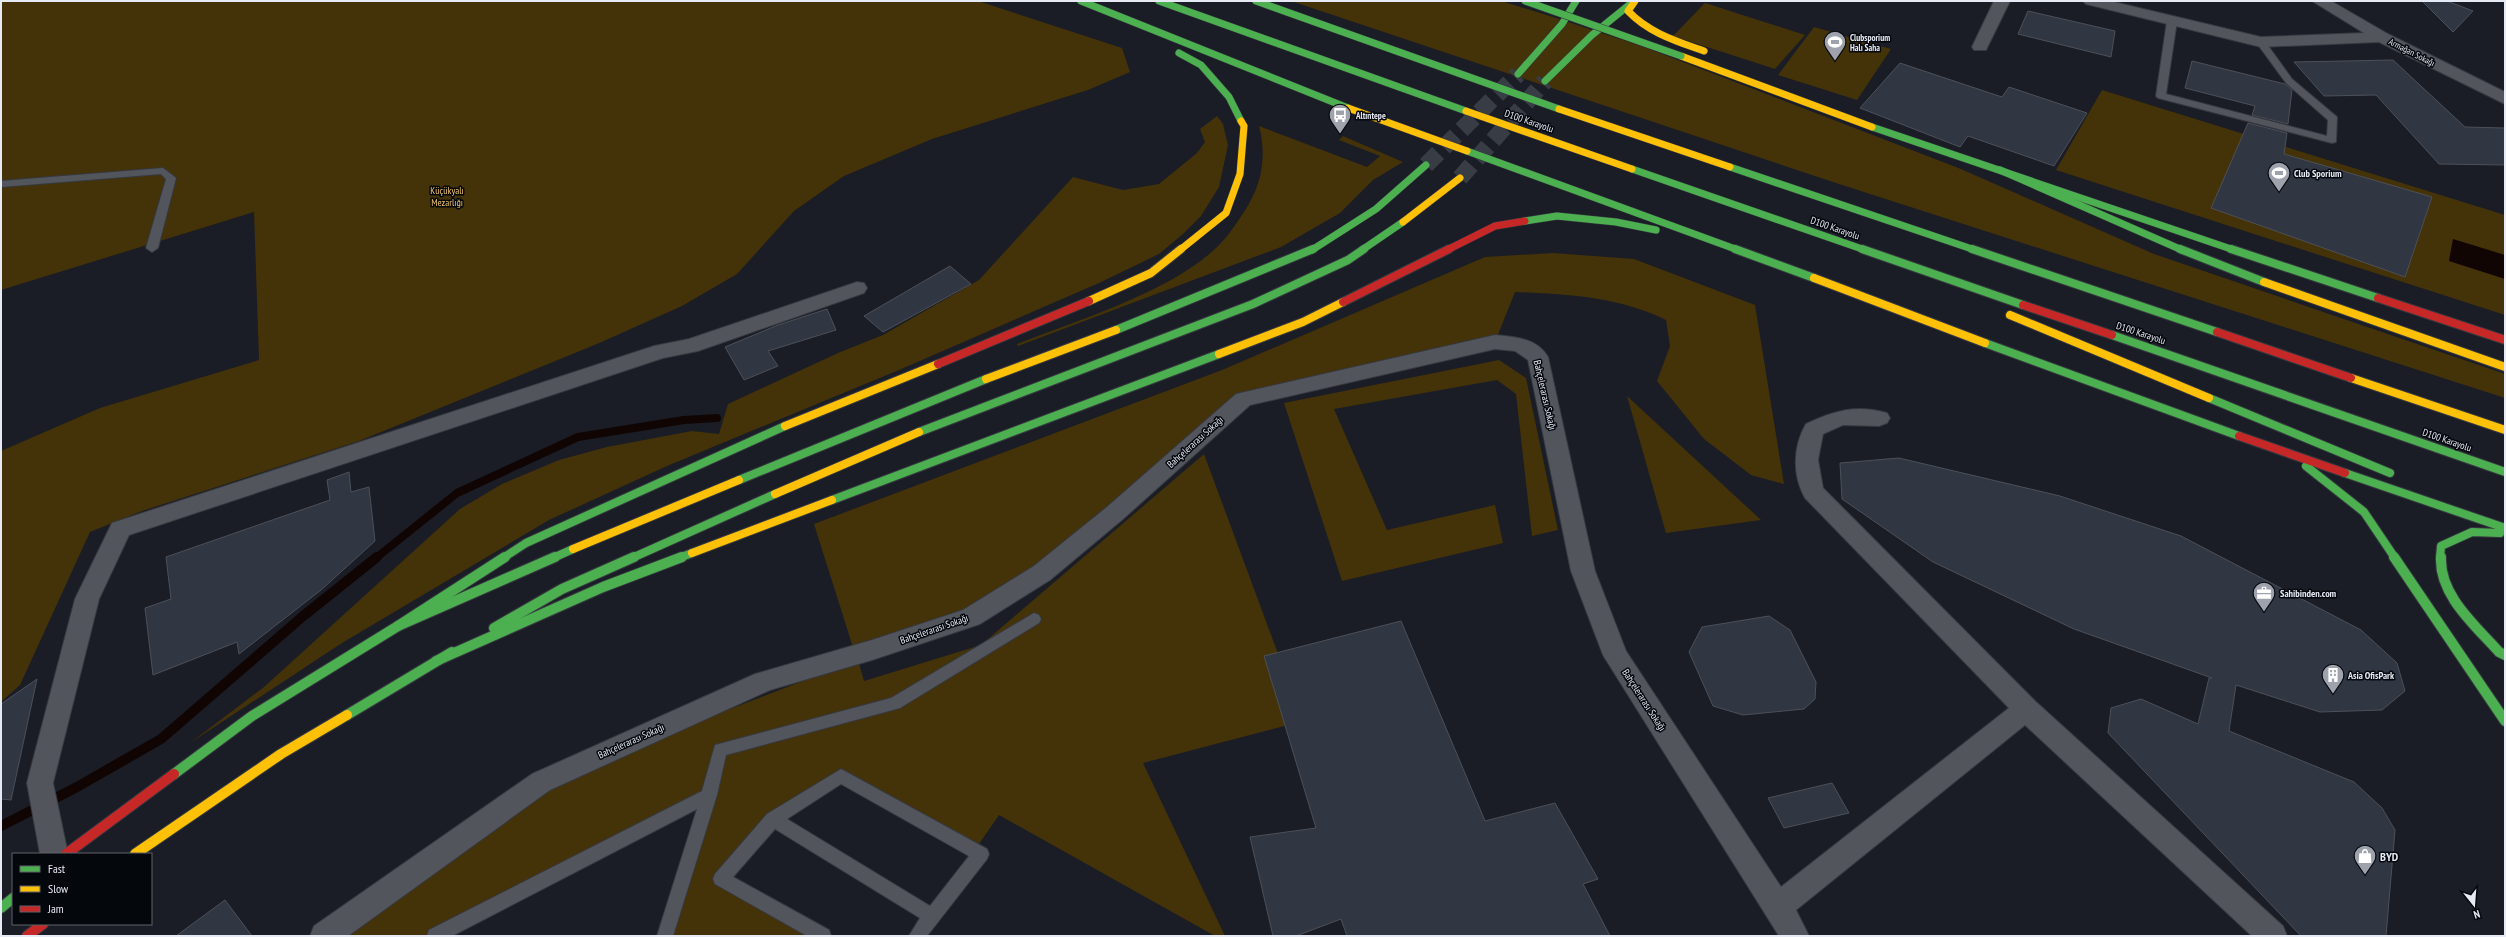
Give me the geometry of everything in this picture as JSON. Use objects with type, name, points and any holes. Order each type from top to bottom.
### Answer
[{"type":"main road","points":[[67,853],[252,716],[398,626],[526,543],[763,435],[1051,318],[1151,273],[1226,213],[1241,167],[1244,126],[1229,98],[1201,65],[1076,1]]},
{"type":"main road","points":[[1081,1],[1309,94],[1729,246],[1969,337],[2292,456],[2505,528]]},
{"type":"main road","name":"D100 Karayolu","points":[[1159,1],[1808,231],[2505,472]]},
{"type":"main road","name":"D100 Karayolu","points":[[1256,1],[1549,106],[2505,430]]},
{"type":"main road","points":[[1525,1],[1681,56],[1876,128],[2505,340]]},
{"type":"main road","points":[[1518,74],[1562,24],[1576,1]]},
{"type":"main road","points":[[1635,1],[1628,11],[1636,22],[1657,33],[1716,56]]},
{"type":"main road","points":[[1545,81],[1592,35],[1635,1]]},
{"type":"main road","points":[[1798,89],[1876,128]]},
{"type":"main road","points":[[398,626],[609,533],[993,376],[1169,310],[1310,251],[1376,209],[1426,165]]},
{"type":"main road","points":[[2000,170],[2214,264],[2505,366]]},
{"type":"main road","points":[[136,853],[281,754],[436,661],[562,589],[726,515],[928,428],[1253,304],[1348,260],[1412,217],[1460,178]]},
{"type":"main road","points":[[436,661],[603,587],[1303,322],[1495,226],[1557,216],[1616,222],[1729,246]]},
{"type":"main road","points":[[1808,231],[1948,289]]},
{"type":"main road","points":[[1999,311],[2403,478]]},
{"type":"main road","points":[[2292,456],[2364,512],[2505,721]]},
{"type":"main road","points":[[2503,655],[2453,600],[2440,568],[2441,546],[2472,532],[2505,534]]},
{"type":"main road","points":[[1,908],[12,899]]},
{"type":"main road","points":[[28,936],[42,925]]},
{"type":"street","points":[[1980,47],[2002,1]]},
{"type":"street","points":[[2091,1],[2261,42],[2382,36]]},
{"type":"street","name":"Armağan Sokağı","points":[[2320,1],[2382,36],[2505,99]]},
{"type":"street","points":[[54,853],[41,787],[88,599],[120,529],[661,351],[691,346],[857,288]]},
{"type":"street","name":"Bahçelerarası Sokağı","points":[[324,936],[541,782],[764,681],[872,650],[971,616],[1042,573],[1115,513],[1243,399],[1495,342],[1520,344],[1538,357],[1583,571],[1615,655],[1778,907],[1795,936]]},
{"type":"street","points":[[1879,418],[1840,417],[1814,429],[1806,446],[1808,472],[1813,492],[2026,709],[2273,936]]},
{"type":"street","points":[[1778,907],[2026,709]]},
{"type":"lane","points":[[2172,21],[2161,96],[2332,140],[2333,119],[2289,81],[2261,42]]},
{"type":"lane","points":[[1,184],[163,171],[171,178],[152,248]]},
{"type":"lane","points":[[665,936],[709,795],[720,750],[895,703],[1034,619]]},
{"type":"lane","points":[[822,936],[721,879],[773,819],[841,776],[981,854],[934,917],[917,936]]},
{"type":"lane","points":[[435,936],[709,795]]},
{"type":"lane","points":[[773,819],[934,917]]},
{"type":"green space","name":"Küçükyalı Mezarlığı","points":[[1,1],[978,1],[1122,48],[1130,72],[1088,90],[932,139],[844,176],[794,211],[737,274],[682,306],[597,344],[359,441],[142,511],[90,532],[20,685],[1,702],[1,451],[100,408],[259,360],[254,212],[1,290]]},
{"type":"green space","points":[[1291,1],[1501,1],[1553,17],[1644,47],[1961,169],[2154,254],[2505,374],[2505,398],[1836,183]]},
{"type":"green space","points":[[1705,3],[1805,35],[1775,69],[1673,36]]},
{"type":"green space","name":"Clubsporium Halı Saha","points":[[1814,27],[1891,49],[1857,100],[1778,75]]},
{"type":"green space","name":"Club Sporium","points":[[2102,90],[2505,215],[2505,315],[2056,170]]},
{"type":"green space","points":[[1217,116],[1223,124],[1228,145],[1219,187],[1201,216],[1183,234],[1159,254],[1099,283],[899,370],[667,466],[549,520],[342,643],[190,743],[264,687],[460,509],[502,484],[559,460],[607,447],[692,431],[719,434],[728,404],[838,353],[883,335],[979,280],[1073,177],[1123,190],[1159,184],[1197,153],[1205,142],[1200,129]]},
{"type":"green space","points":[[1259,126],[1367,167],[1380,156],[1339,140],[1343,136],[1403,162],[1373,180],[1340,213],[1281,247],[1018,346],[1017,344],[1095,315],[1149,291],[1197,264],[1216,248],[1235,226],[1244,212],[1259,181],[1263,160],[1263,149]]},
{"type":"green space","points":[[1553,253],[1634,259],[1755,305],[1784,484],[1751,475],[1704,439],[1657,381],[1670,346],[1666,320],[1630,306],[1592,298],[1515,292],[1495,342],[1243,399],[971,617],[858,660],[864,681],[981,645],[1204,454],[1303,721],[1143,763],[1225,936],[1215,936],[999,815],[979,844],[841,776],[773,819],[724,878],[824,936],[673,936],[709,796],[435,936],[328,936],[541,782],[857,660],[814,524],[1222,370],[1485,257]]},
{"type":"green space","points":[[1499,360],[1526,378],[1558,530],[1532,536],[1516,394],[1497,380],[1334,409],[1387,530],[1495,505],[1503,543],[1342,581],[1284,403]]},
{"type":"green space","points":[[1627,396],[1761,520],[1666,533]]},
{"type":"shaded area","points":[[2453,239],[2505,255],[2505,279],[2449,261]]},
{"type":"building","points":[[2422,1],[2447,1],[2473,11],[2453,32]]},
{"type":"building","points":[[2028,11],[2115,31],[2111,57],[2018,34]]},
{"type":"building","points":[[2393,60],[2465,127],[2505,128],[2505,165],[2439,164],[2376,95],[2324,96],[2294,62]]},
{"type":"building","points":[[2192,61],[2285,84],[2292,90],[2288,124],[2252,115],[2255,106],[2185,88]]},
{"type":"building","points":[[1900,63],[2002,97],[2009,87],[2087,113],[2054,166],[1968,136],[1960,147],[1860,108]]},
{"type":"building","points":[[2248,123],[2287,133],[2284,154],[2432,197],[2405,277],[2211,208]]},
{"type":"building","points":[[950,266],[971,284],[883,332],[864,316]]},
{"type":"building","points":[[827,309],[836,330],[768,351],[778,366],[744,380],[725,347],[778,325]]},
{"type":"building","name":"Asia OfisPark","points":[[1899,458],[2060,496],[2181,536],[2361,630],[2397,663],[2405,691],[2382,710],[2320,712],[2236,685],[2229,731],[2354,782],[2382,808],[2395,830],[2386,936],[2301,936],[2108,733],[2111,708],[2141,699],[2198,724],[2209,678],[2212,678],[2074,629],[1933,562],[1842,499],[1840,463]]},
{"type":"building","points":[[349,472],[351,492],[369,487],[375,541],[321,590],[239,654],[237,642],[153,675],[145,608],[171,599],[166,557],[330,500],[327,480]]},
{"type":"building","points":[[1769,616],[1790,630],[1816,682],[1815,699],[1804,709],[1743,715],[1713,706],[1689,652],[1702,627]]},
{"type":"building","points":[[1401,621],[1485,821],[1555,803],[1598,879],[1583,884],[1610,936],[1347,936],[1341,919],[1296,936],[1273,936],[1250,837],[1316,828],[1264,656]]},
{"type":"building","points":[[37,679],[11,800],[1,799],[1,704]]},
{"type":"building","points":[[1832,783],[1849,813],[1784,828],[1768,798]]},
{"type":"building","points":[[225,900],[252,936],[176,936]]},
{"type":"waterway","points":[[376,558],[457,493],[578,437],[684,420],[717,418]]},
{"type":"waterway","points":[[1,826],[77,787],[161,739],[302,617],[377,557]]},
{"type":"tunnel","points":[[1426,165],[1518,74]]},
{"type":"tunnel","points":[[1460,178],[1545,81]]},
{"type":"traffic: fast","points":[[1081,1],[1348,108]]},
{"type":"traffic: fast","points":[[1159,1],[1466,111]]},
{"type":"traffic: fast","points":[[1256,1],[1559,109]]},
{"type":"traffic: fast","points":[[1525,1],[1681,56]]},
{"type":"traffic: fast","points":[[1518,74],[1562,24],[1576,1]]},
{"type":"traffic: fast","points":[[1545,81],[1592,35],[1634,1]]},
{"type":"traffic: fast","points":[[1179,53],[1201,65],[1229,97],[1241,121]]},
{"type":"traffic: fast","points":[[1872,127],[1947,154],[2378,298]]},
{"type":"traffic: fast","points":[[1467,151],[1814,278]]},
{"type":"traffic: fast","points":[[1116,330],[1310,251],[1376,209],[1426,165]]},
{"type":"traffic: fast","points":[[1730,167],[2217,332]]},
{"type":"traffic: fast","points":[[1632,169],[2023,305]]},
{"type":"traffic: fast","points":[[2000,170],[2214,264],[2264,282]]},
{"type":"traffic: fast","points":[[1525,221],[1557,216],[1616,222],[1656,230]]},
{"type":"traffic: fast","points":[[919,432],[1253,304],[1348,260],[1403,222]]},
{"type":"traffic: fast","points":[[2112,335],[2505,472]]},
{"type":"traffic: fast","points":[[1985,343],[2239,436]]},
{"type":"traffic: fast","points":[[832,500],[1219,354]]},
{"type":"traffic: fast","points":[[739,480],[986,379]]},
{"type":"traffic: fast","points":[[2209,398],[2390,473]]},
{"type":"traffic: fast","points":[[398,626],[526,543],[785,426]]},
{"type":"traffic: fast","points":[[2306,466],[2364,512],[2505,721]]},
{"type":"traffic: fast","points":[[2345,473],[2505,528]]},
{"type":"traffic: fast","points":[[494,628],[562,589],[775,494]]},
{"type":"traffic: fast","points":[[2500,533],[2472,532],[2441,546],[2440,568],[2453,600],[2499,652],[2505,655]]},
{"type":"traffic: fast","points":[[174,774],[252,716],[398,626],[573,549]]},
{"type":"traffic: fast","points":[[436,661],[603,587],[692,553]]},
{"type":"traffic: fast","points":[[347,715],[452,652]]},
{"type":"traffic: fast","points":[[1,908],[12,899]]},
{"type":"traffic: slow","points":[[1635,1],[1628,11],[1644,26],[1663,36],[1704,51]]},
{"type":"traffic: slow","points":[[1681,56],[1872,127]]},
{"type":"traffic: slow","points":[[1348,108],[1467,151]]},
{"type":"traffic: slow","points":[[1559,109],[1730,167]]},
{"type":"traffic: slow","points":[[1466,111],[1632,169]]},
{"type":"traffic: slow","points":[[1089,301],[1151,273],[1226,213],[1240,174],[1244,126],[1241,121]]},
{"type":"traffic: slow","points":[[1403,222],[1460,178]]},
{"type":"traffic: slow","points":[[1814,278],[1985,343]]},
{"type":"traffic: slow","points":[[2264,282],[2505,367]]},
{"type":"traffic: slow","points":[[1219,354],[1303,322],[1343,302]]},
{"type":"traffic: slow","points":[[2010,315],[2209,398]]},
{"type":"traffic: slow","points":[[986,379],[1116,330]]},
{"type":"traffic: slow","points":[[785,426],[938,364]]},
{"type":"traffic: slow","points":[[2351,378],[2505,430]]},
{"type":"traffic: slow","points":[[775,494],[919,432]]},
{"type":"traffic: slow","points":[[573,549],[739,480]]},
{"type":"traffic: slow","points":[[692,553],[832,500]]},
{"type":"traffic: slow","points":[[136,853],[281,754],[347,715]]},
{"type":"traffic: jam","points":[[1343,302],[1495,226],[1525,221]]},
{"type":"traffic: jam","points":[[2378,298],[2505,340]]},
{"type":"traffic: jam","points":[[938,364],[1089,301]]},
{"type":"traffic: jam","points":[[2023,305],[2112,335]]},
{"type":"traffic: jam","points":[[2217,332],[2351,378]]},
{"type":"traffic: jam","points":[[2239,436],[2345,473]]},
{"type":"traffic: jam","points":[[67,853],[174,774]]},
{"type":"traffic: jam","points":[[27,936],[42,925]]},
{"type":"place","name":"Clubsporium Halı Saha","points":[[1835,62]]},
{"type":"place","name":"Altıntepe","points":[[1340,134]]},
{"type":"place","name":"Club Sporium","points":[[2279,192]]},
{"type":"place","name":"Sahibinden.com","points":[[2264,612]]},
{"type":"place","name":"Asia OfisPark","points":[[2333,694]]},
{"type":"place","name":"BYD","points":[[2365,876]]}]
